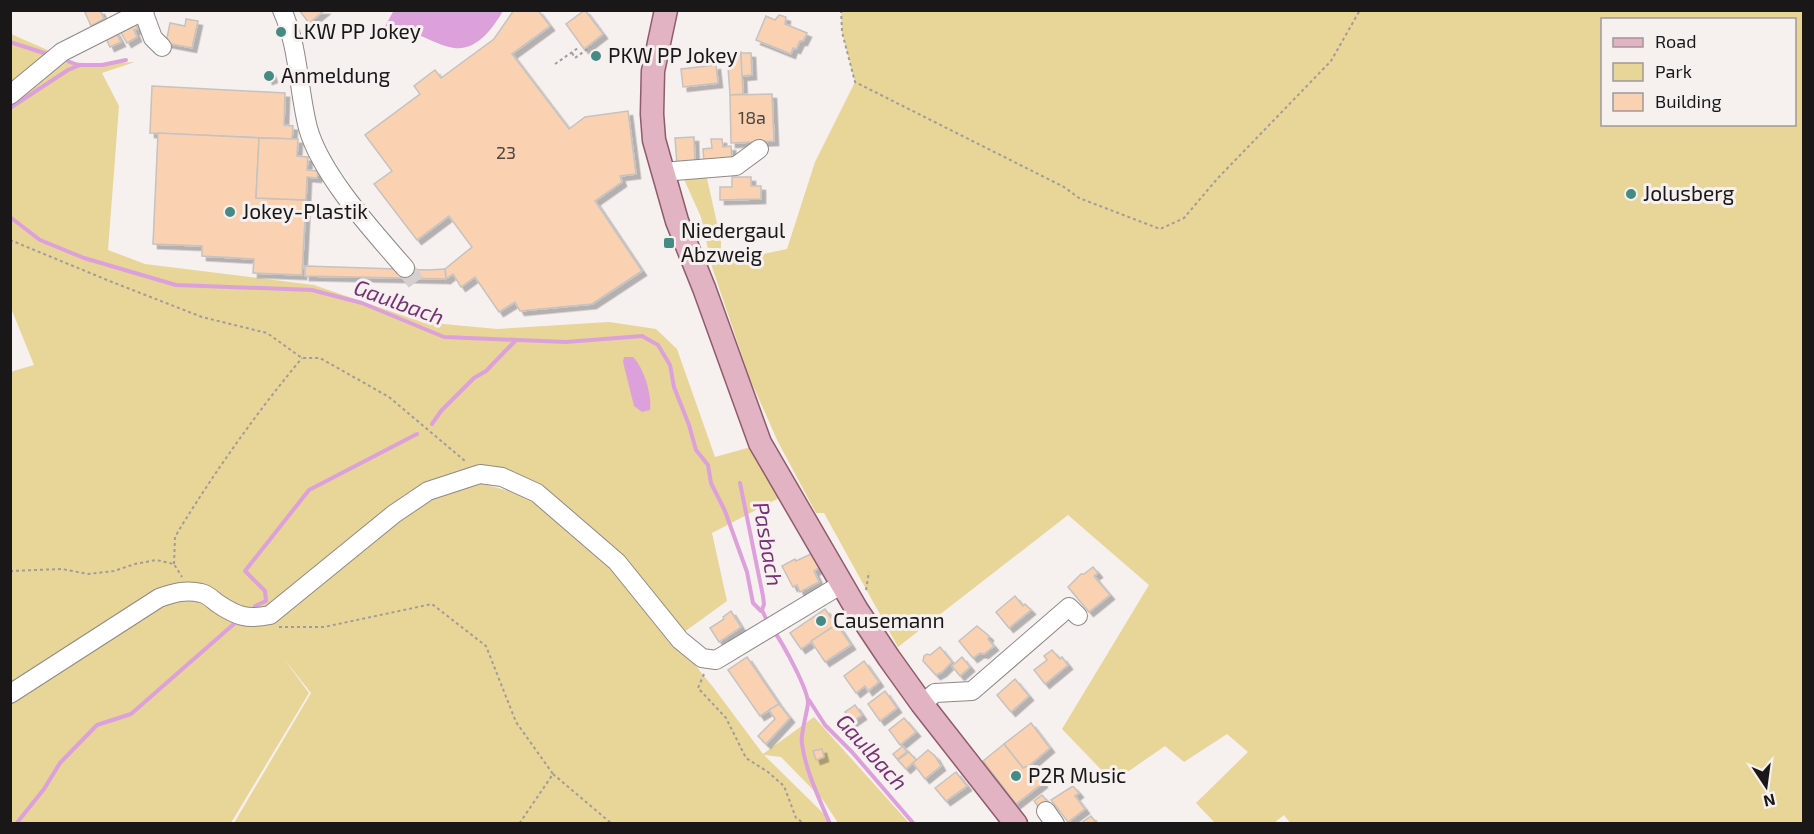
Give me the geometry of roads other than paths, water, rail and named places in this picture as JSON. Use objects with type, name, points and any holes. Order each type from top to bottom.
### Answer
[{"type":"main road","points":[[666,10],[658,44],[652,95],[654,140],[676,221],[704,288],[760,443],[842,584],[889,658],[1016,824]]},
{"type":"street","points":[[282,10],[293,42],[301,93],[314,148],[366,224],[405,268]]},
{"type":"street","points":[[10,94],[55,58],[144,11],[153,38],[162,47]]},
{"type":"street","points":[[662,172],[736,166],[759,149]]},
{"type":"street","points":[[10,694],[159,597],[184,591],[204,593],[233,614],[258,618],[270,615],[394,514],[428,491],[480,474],[502,477],[537,493],[617,561],[680,640],[709,660],[716,660],[842,584]]},
{"type":"street","points":[[922,704],[935,693],[972,691],[1069,607],[1078,616]]},
{"type":"waterway","points":[[10,42],[50,55]]},
{"type":"waterway","points":[[62,59],[78,65]]},
{"type":"waterway","points":[[10,108],[68,70],[80,65],[102,65],[126,60]]},
{"type":"waterway","name":"Gaulbach","points":[[10,217],[40,240],[84,258],[176,285],[312,290],[362,303],[444,337],[566,342],[642,336],[658,345],[670,365],[674,387],[696,450],[708,465],[711,483],[725,511],[747,572],[753,603],[762,610],[768,623]]},
{"type":"waterway","points":[[432,424],[441,411],[474,378],[486,371],[516,340]]},
{"type":"waterway","points":[[255,606],[266,601],[265,591],[245,571],[309,490],[417,434]]},
{"type":"waterway","name":"Pasbach","points":[[740,483],[763,596],[762,610]]},
{"type":"waterway","points":[[16,824],[44,789],[60,763],[97,725],[131,714],[235,623]]},
{"type":"waterway","points":[[774,631],[807,696],[802,744],[810,775],[830,824]]},
{"type":"waterway","name":"Gaulbach","points":[[809,700],[825,725],[852,752],[914,824]]},
{"type":"tunnel","points":[[405,268],[418,285]]},
{"type":"place","name":"LKW PP Jokey","points":[[281,32]]},
{"type":"place","name":"PKW PP Jokey","points":[[596,56]]},
{"type":"place","name":"Anmeldung","points":[[269,76]]},
{"type":"place","name":"Jolusberg","points":[[1631,194]]},
{"type":"place","name":"Jokey-Plastik","points":[[230,212]]},
{"type":"place","name":"Niedergaul Abzweig","points":[[669,243]]},
{"type":"place","name":"Causemann","points":[[821,621]]},
{"type":"place","name":"P2R Music","points":[[1016,776]]}]
